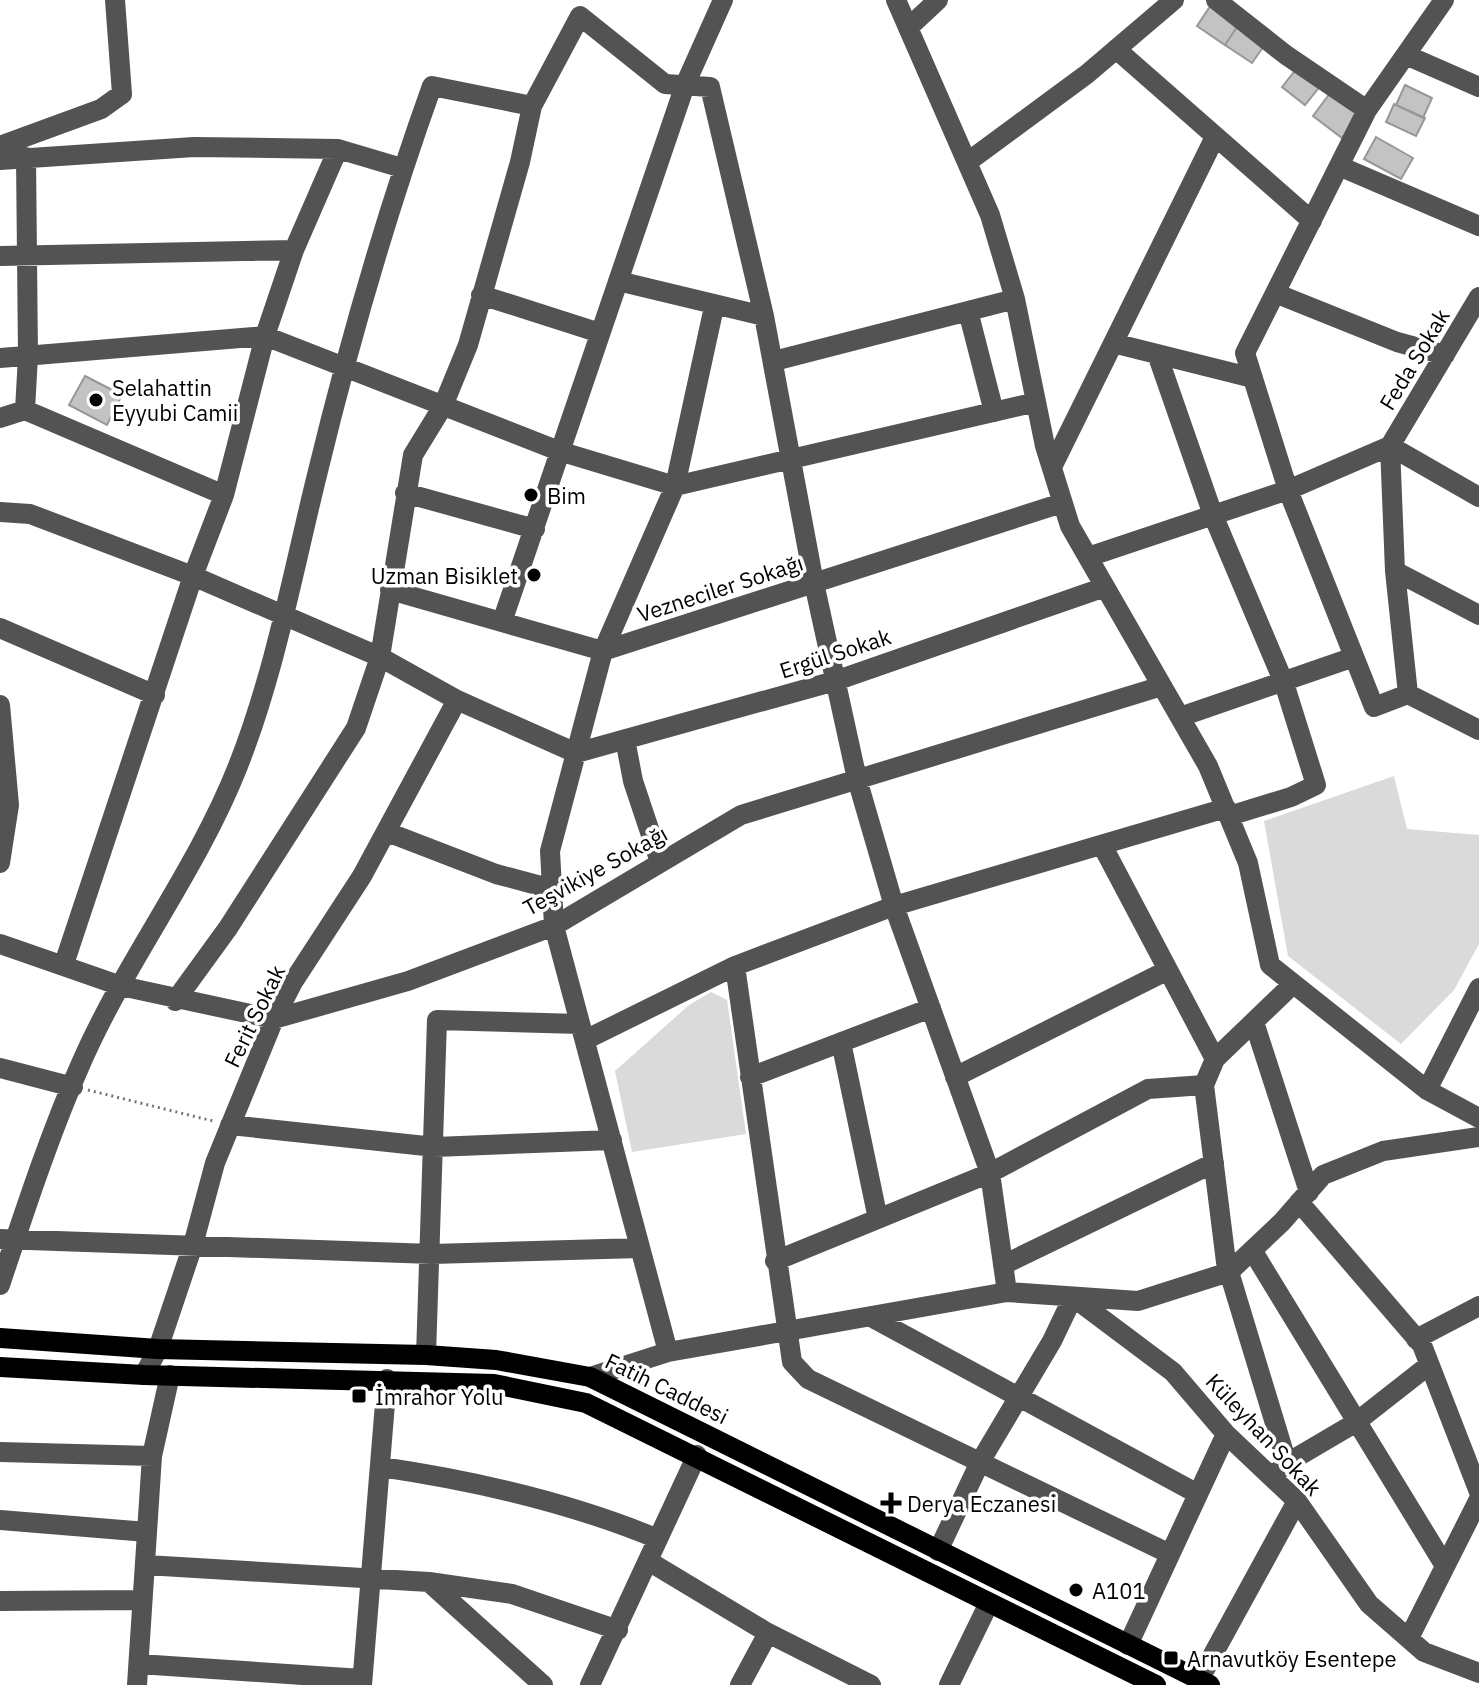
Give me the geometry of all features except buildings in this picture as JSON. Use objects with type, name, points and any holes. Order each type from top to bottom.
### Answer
[{"type":"main road","name":"Fatih Caddesi","points":[[0,1338],[158,1349],[426,1355],[496,1360],[590,1377],[1204,1682]]},
{"type":"main road","points":[[275,1377],[276,1351]]},
{"type":"main road","points":[[0,1367],[144,1375],[494,1384],[586,1403],[697,1455],[1156,1685]]},
{"type":"street","points":[[0,146],[101,109],[122,94],[115,0]]},
{"type":"street","points":[[502,622],[685,85],[723,0]]},
{"type":"street","points":[[938,0],[902,11],[969,161],[1015,299],[1036,402],[1062,503],[1070,526],[1208,766],[1248,863],[1270,965],[1427,1090],[1479,1118]]},
{"type":"street","points":[[969,161],[1116,49],[1174,0]]},
{"type":"street","points":[[1216,0],[1286,55],[1367,110]]},
{"type":"street","points":[[1434,3],[1406,55],[1367,110],[1245,353],[1288,490],[1374,707],[1408,694],[1479,730]]},
{"type":"street","points":[[175,1001],[261,877],[356,728],[380,657],[413,455],[443,406],[468,345],[520,162],[532,106],[580,16],[665,84],[710,87],[774,361],[814,583],[857,779],[894,906],[990,1173],[1007,1292]]},
{"type":"street","points":[[1116,49],[1312,221]]},
{"type":"street","points":[[1406,55],[1479,87]]},
{"type":"street","points":[[0,1285],[7,1240],[73,1087],[121,986],[177,892],[237,768],[271,673],[343,367],[402,168],[432,86],[532,106]]},
{"type":"street","points":[[1052,467],[1215,137]]},
{"type":"street","points":[[0,160],[194,147],[338,149],[402,168]]},
{"type":"street","points":[[64,964],[193,576],[224,495],[265,336],[294,250],[338,149]]},
{"type":"street","points":[[25,410],[28,356],[26,157]]},
{"type":"street","points":[[1339,166],[1479,226]]},
{"type":"street","points":[[0,256],[294,250]]},
{"type":"street","points":[[618,281],[714,307],[764,316]]},
{"type":"street","points":[[1275,293],[1397,342],[1445,355]]},
{"type":"street","points":[[481,295],[600,333]]},
{"type":"street","name":"Feda Sokak","points":[[1390,446],[1479,297]]},
{"type":"street","points":[[774,361],[1015,299]]},
{"type":"street","points":[[668,1352],[554,926],[550,851],[603,651],[675,486],[714,307]]},
{"type":"street","points":[[968,311],[994,412]]},
{"type":"street","points":[[0,358],[265,336],[559,451],[675,486],[1036,402]]},
{"type":"street","points":[[1113,343],[1253,378]]},
{"type":"street","points":[[426,1355],[432,1254],[437,1020],[582,1032],[735,966],[894,906],[1102,845],[1291,797],[1316,785],[1284,683],[1213,515],[1157,354]]},
{"type":"street","points":[[0,418],[25,410],[224,495]]},
{"type":"street","points":[[1088,557],[1288,490],[1390,446]]},
{"type":"street","points":[[1390,446],[1479,497]]},
{"type":"street","points":[[1390,446],[1395,571],[1408,694]]},
{"type":"street","points":[[405,493],[535,529]]},
{"type":"street","name":"Vezneciler Sokağı","points":[[603,651],[1062,503]]},
{"type":"street","points":[[0,512],[30,514],[193,576],[380,657],[457,700],[576,753]]},
{"type":"street","points":[[1395,571],[1479,615]]},
{"type":"street","name":"Ergül Sokak","points":[[576,753],[835,681],[1105,587]]},
{"type":"street","points":[[390,590],[603,651]]},
{"type":"street","points":[[0,628],[155,695]]},
{"type":"street","points":[[1180,717],[1354,657]]},
{"type":"street","name":"Teşvikiye Sokağı","points":[[0,944],[121,986],[175,1001],[274,1019],[408,981],[554,926],[741,815],[1162,686]]},
{"type":"street","name":"Ferit Sokak","points":[[144,1375],[158,1349],[193,1245],[215,1163],[274,1019],[387,832],[457,700]]},
{"type":"street","points":[[0,705],[9,805],[0,863]]},
{"type":"street","points":[[625,739],[633,781],[660,862]]},
{"type":"street","points":[[387,832],[496,874],[552,889]]},
{"type":"street","points":[[1102,845],[1215,1059]]},
{"type":"street","points":[[735,966],[775,1261],[792,1362],[808,1379],[1170,1554]]},
{"type":"street","points":[[955,1077],[1168,970]]},
{"type":"street","points":[[1287,1463],[1229,1272],[1204,1085],[1215,1059],[1292,985]]},
{"type":"street","points":[[1427,1090],[1479,988]]},
{"type":"street","points":[[750,1077],[931,1008]]},
{"type":"street","points":[[1254,1022],[1304,1197],[1416,1339],[1479,1492]]},
{"type":"street","points":[[841,1042],[878,1219]]},
{"type":"street","points":[[0,1068],[73,1087]]},
{"type":"street","points":[[775,1261],[990,1173],[1148,1089],[1204,1085]]},
{"type":"street","points":[[230,1125],[435,1147],[612,1140]]},
{"type":"street","points":[[590,1377],[668,1352],[1007,1292],[1138,1301],[1229,1272],[1323,1175],[1383,1151],[1479,1137]]},
{"type":"street","points":[[1003,1265],[1214,1163]]},
{"type":"street","points":[[7,1240],[432,1254],[640,1248]]},
{"type":"street","points":[[1252,1250],[1445,1566]]},
{"type":"street","points":[[938,1551],[980,1462],[1073,1297]]},
{"type":"street","name":"Küleyhan Sokak","points":[[1073,1297],[1173,1372],[1226,1434],[1297,1501],[1369,1604],[1424,1652],[1479,1673]]},
{"type":"street","points":[[1416,1339],[1479,1306]]},
{"type":"street","points":[[871,1317],[1198,1494]]},
{"type":"street","points":[[1272,1477],[1287,1463],[1358,1421],[1429,1365]]},
{"type":"street","points":[[137,1685],[152,1456],[170,1375]]},
{"type":"street","points":[[139,1664],[362,1682],[387,1379]]},
{"type":"street","points":[[1128,1645],[1226,1434]]},
{"type":"street","points":[[0,1452],[152,1456]]},
{"type":"street","points":[[590,1685],[650,1562],[697,1455]]},
{"type":"street","points":[[381,1467],[445,1476],[578,1508],[658,1539]]},
{"type":"street","points":[[1409,1638],[1479,1499]]},
{"type":"street","points":[[1204,1682],[1297,1501]]},
{"type":"street","points":[[0,1520],[147,1532]]},
{"type":"street","points":[[650,1562],[768,1633],[871,1685]]},
{"type":"street","points":[[146,1565],[429,1582],[512,1594],[618,1630]]},
{"type":"street","points":[[429,1582],[543,1685]]},
{"type":"street","points":[[0,1601],[142,1600]]},
{"type":"street","points":[[949,1685],[989,1603]]},
{"type":"street","points":[[740,1685],[768,1633]]},
{"type":"path","points":[[73,1087],[230,1125]]},
{"type":"shaded area","points":[[1394,776],[1407,829],[1479,835],[1479,944],[1454,990],[1401,1044],[1288,956],[1264,821]]},
{"type":"shaded area","points":[[711,992],[727,1000],[746,1134],[632,1152],[615,1071],[689,1005]]},
{"type":"place","name":"Selahattin Eyyubi Camii","points":[[96,400]]},
{"type":"place","name":"Bim","points":[[531,495]]},
{"type":"place","name":"Uzman Bisiklet","points":[[534,575]]},
{"type":"place","name":"İmrahor Yolu","points":[[359,1396]]},
{"type":"place","name":"Derya Eczanesi","points":[[891,1503]]},
{"type":"place","name":"A101","points":[[1076,1590]]},
{"type":"place","name":"Arnavutköy Esentepe","points":[[1171,1658]]}]
